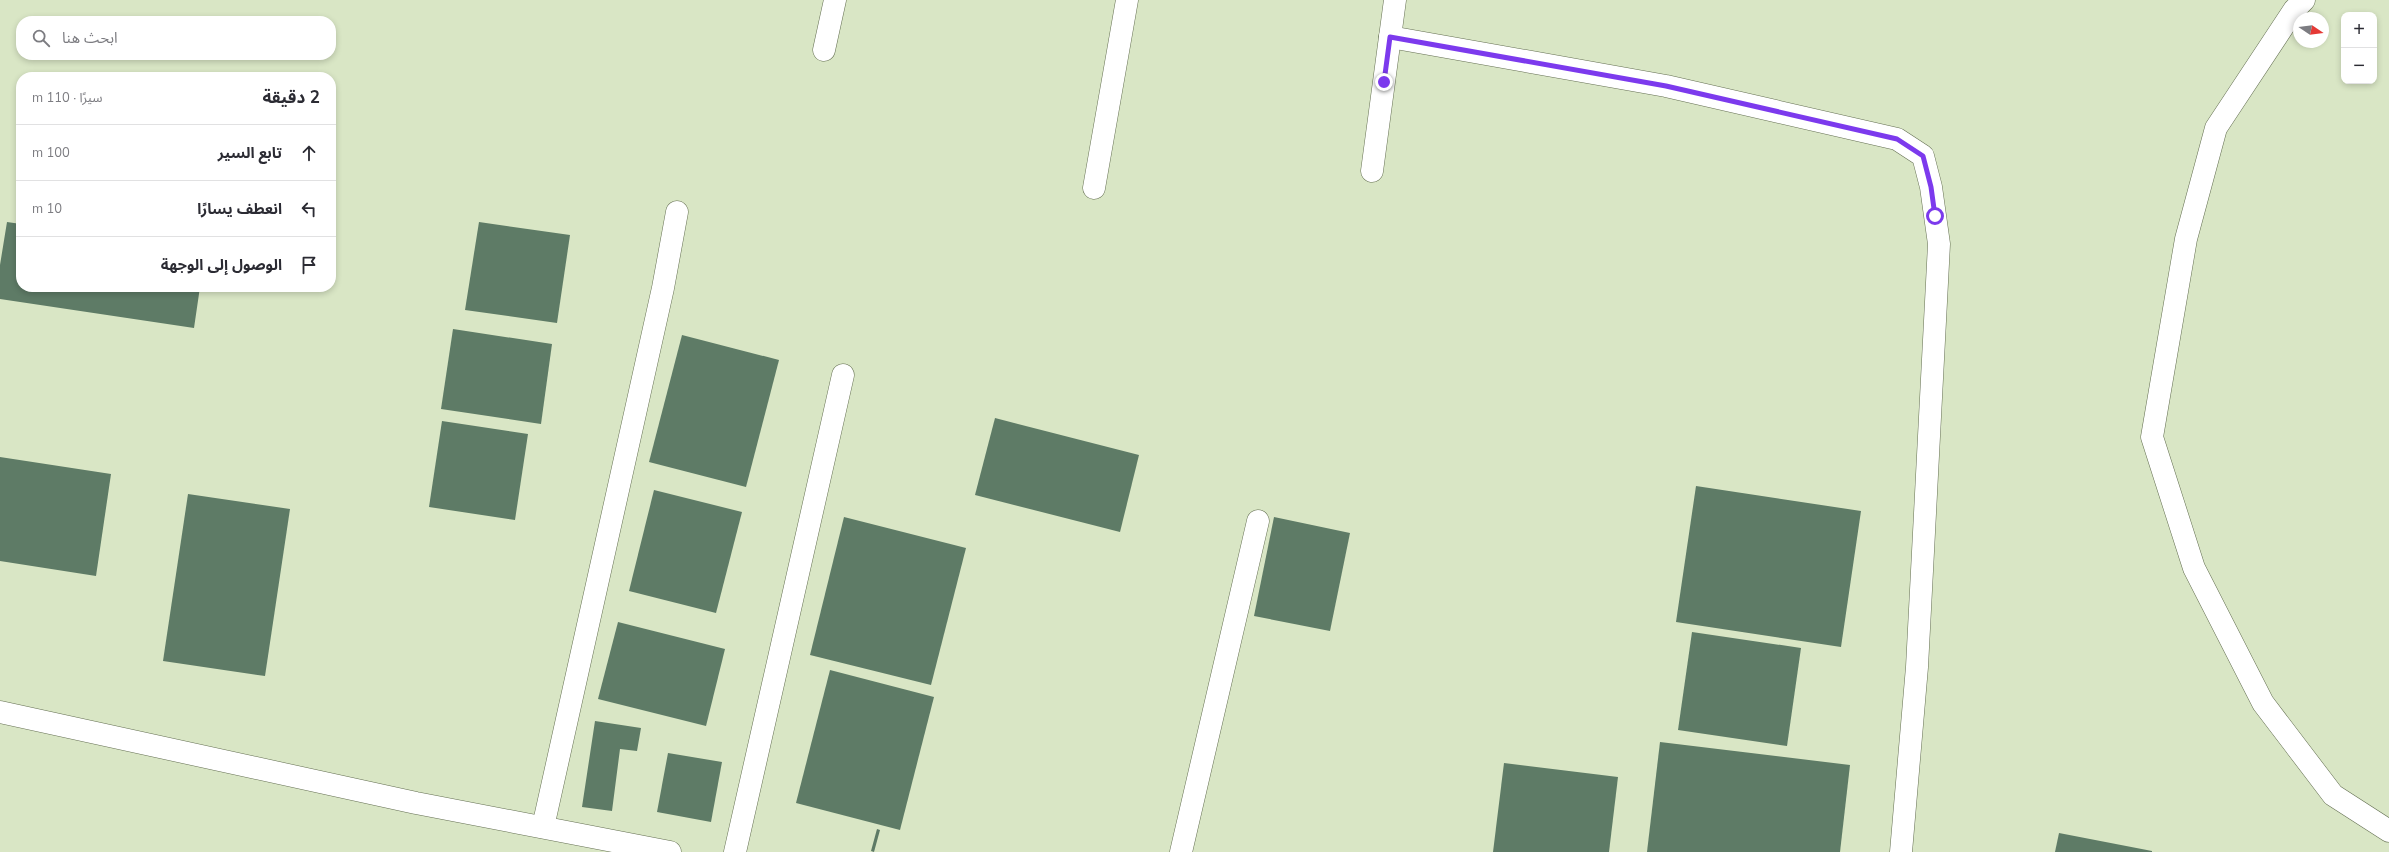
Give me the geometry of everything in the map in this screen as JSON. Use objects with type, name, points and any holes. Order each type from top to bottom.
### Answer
[{"type":"street","points":[[824,50],[836,0]]},
{"type":"street","points":[[1094,188],[1127,0]]},
{"type":"street","points":[[1372,171],[1395,0]]},
{"type":"street","points":[[2304,0],[2294,10],[2216,128],[2186,239],[2152,437],[2194,568],[2263,702],[2333,795],[2389,831]]},
{"type":"street","points":[[1390,37],[1674,88],[1897,139],[1923,156],[1931,187],[1939,244],[1917,667],[1901,852]]},
{"type":"street","points":[[543,827],[663,288],[677,212]]},
{"type":"street","points":[[736,852],[843,375]]},
{"type":"street","points":[[1181,852],[1258,521]]},
{"type":"street","points":[[0,712],[416,803],[670,852]]},
{"type":"building","points":[[7,222],[16,223],[16,292],[199,292],[194,328],[0,299],[0,265]]},
{"type":"building","points":[[479,222],[570,235],[557,323],[465,310]]},
{"type":"building","points":[[453,329],[552,344],[541,424],[441,409]]},
{"type":"building","points":[[682,335],[779,360],[746,487],[649,462]]},
{"type":"building","points":[[995,418],[1139,455],[1120,532],[975,495]]},
{"type":"building","points":[[442,421],[528,434],[515,520],[429,507]]},
{"type":"building","points":[[0,457],[111,474],[96,576],[0,561]]},
{"type":"building","points":[[1696,486],[1861,511],[1841,647],[1676,622]]},
{"type":"building","points":[[654,490],[742,512],[716,613],[629,591]]},
{"type":"building","points":[[188,494],[290,509],[265,676],[163,661]]},
{"type":"building","points":[[844,517],[966,548],[931,685],[810,655]]},
{"type":"building","points":[[1274,517],[1350,533],[1330,631],[1254,616]]},
{"type":"building","points":[[618,622],[725,649],[706,726],[598,699]]},
{"type":"building","points":[[1692,632],[1801,648],[1787,746],[1678,730]]},
{"type":"building","points":[[830,670],[934,697],[900,830],[796,803]]},
{"type":"building","points":[[595,721],[641,728],[637,751],[620,749],[612,811],[582,807]]},
{"type":"building","points":[[1660,742],[1850,765],[1840,852],[1647,852]]},
{"type":"building","points":[[668,753],[722,762],[711,822],[657,812]]},
{"type":"building","points":[[1504,763],[1618,777],[1609,852],[1493,852]]},
{"type":"building","points":[[877,829],[880,830],[874,852],[871,851]]},
{"type":"building","points":[[2059,833],[2152,851],[2152,852],[2055,852]]},
{"type":"route","points":[[1384,82],[1390,37],[1666,86],[1897,139],[1923,156],[1931,187],[1935,216]]}]
